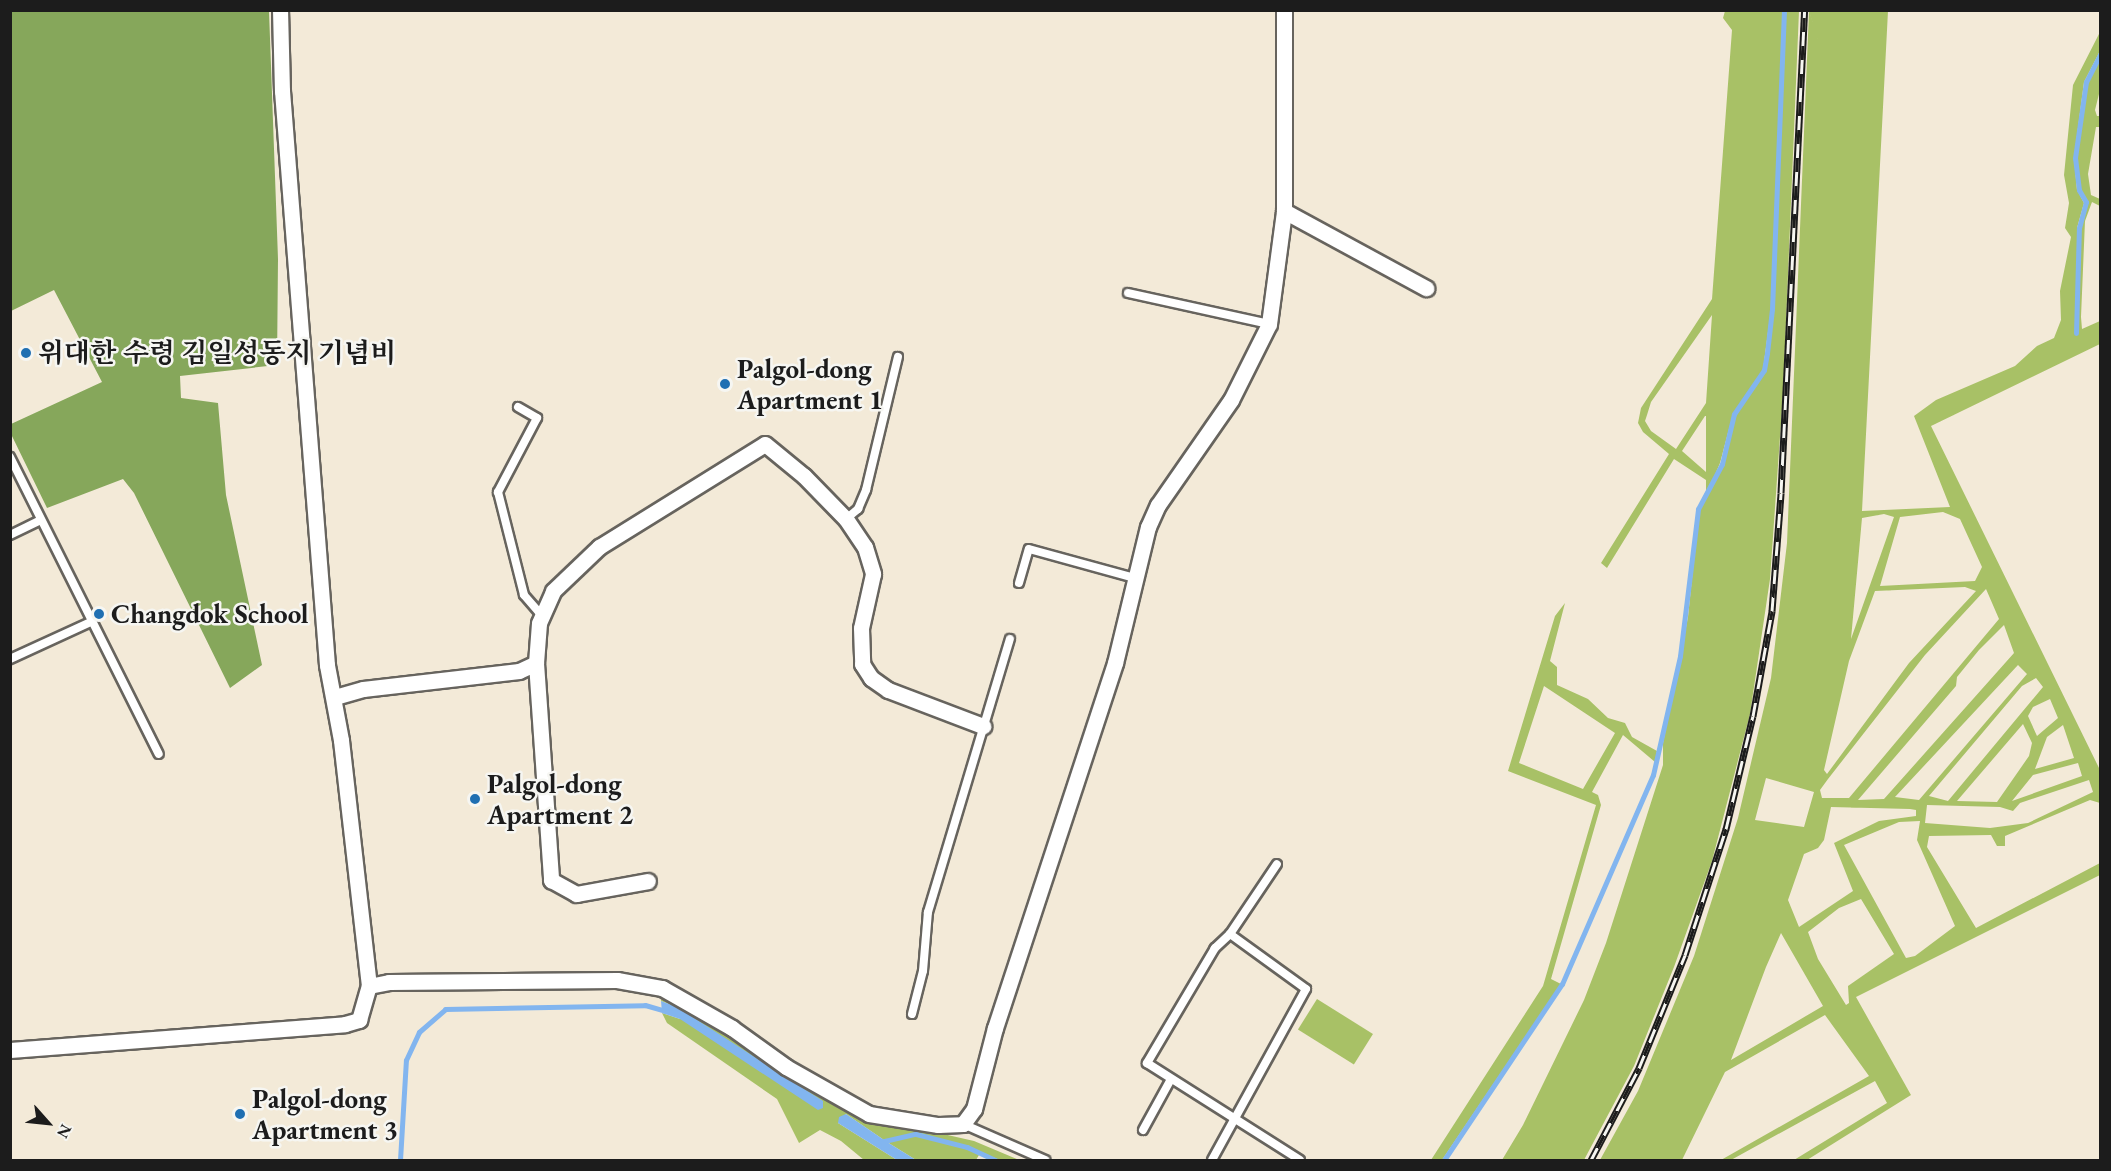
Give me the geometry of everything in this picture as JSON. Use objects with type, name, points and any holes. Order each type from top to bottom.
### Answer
[{"type":"street","points":[[10,1050],[345,1024],[359,1020],[369,986],[335,698],[327,665],[282,91],[280,10]]},
{"type":"street","points":[[369,986],[399,982],[617,980],[662,988],[732,1028],[786,1067],[868,1114],[938,1125],[963,1124],[974,1109],[995,1028],[1115,663],[1135,578],[1158,505],[1231,400],[1269,324],[1284,211],[1284,10]]},
{"type":"street","points":[[1284,211],[1426,288]]},
{"type":"street","points":[[648,882],[576,894],[551,880],[536,663],[542,616],[553,591],[599,547],[765,444],[804,476],[846,519],[865,547],[873,574],[861,628],[862,664],[871,678],[888,690],[983,726]]},
{"type":"street","points":[[335,698],[363,688],[519,671],[536,663]]},
{"type":"lane","points":[[1128,293],[1269,324]]},
{"type":"lane","points":[[846,519],[858,509],[867,490],[898,357]]},
{"type":"lane","points":[[519,407],[537,418],[498,492],[524,596],[542,616]]},
{"type":"lane","points":[[10,457],[159,754]]},
{"type":"lane","points":[[10,536],[41,520]]},
{"type":"lane","points":[[1019,583],[1029,549],[1135,578]]},
{"type":"lane","points":[[10,659],[91,622]]},
{"type":"lane","points":[[912,1014],[923,971],[928,912],[1010,639]]},
{"type":"lane","points":[[1277,864],[1230,934],[1215,948],[1147,1063],[1300,1161]]},
{"type":"lane","points":[[1212,1161],[1232,1119],[1306,989],[1230,934]]},
{"type":"lane","points":[[1143,1130],[1171,1079]]},
{"type":"lane","points":[[963,1124],[1045,1161]]},
{"type":"green space","points":[[11,10],[269,11],[278,259],[277,365],[180,376],[181,398],[218,403],[226,495],[262,665],[230,688],[134,493],[123,479],[47,508],[11,434],[11,424],[102,382],[54,290],[11,311]]},
{"type":"green space","points":[[1725,11],[1783,11],[1771,309],[1763,370],[1733,414],[1720,463],[1706,496],[1706,480],[1674,459],[1607,568],[1601,563],[1669,454],[1643,432],[1638,423],[1641,408],[1712,299],[1732,30],[1723,18]],"holes":[[[1712,315],[1706,403],[1676,449],[1651,431],[1645,421],[1651,402]],[[1706,416],[1706,472],[1682,451]]]},
{"type":"green space","points":[[1785,11],[1799,11],[1783,394],[1770,579],[1750,714],[1712,861],[1674,967],[1634,1066],[1584,1160],[1502,1160],[1523,1125],[1584,1000],[1606,943],[1663,765],[1663,743],[1688,617],[1699,510],[1723,464],[1736,415],[1765,371],[1773,310]]},
{"type":"green space","points":[[1809,11],[1888,11],[1862,511],[1950,507],[1914,416],[1936,400],[2015,366],[2037,346],[2054,338],[2061,320],[2060,291],[2071,237],[2065,228],[2069,203],[2064,175],[2073,85],[2100,32],[2100,51],[2084,82],[2074,158],[2077,190],[2084,203],[2077,228],[2077,333],[2080,228],[2087,202],[2080,189],[2077,158],[2087,83],[2100,57],[2100,90],[2095,110],[2097,116],[2100,116],[2100,127],[2096,127],[2088,174],[2091,195],[2100,199],[2100,206],[2092,202],[2085,221],[2081,317],[2082,329],[2100,321],[2100,344],[1931,426],[2100,770],[2100,803],[2090,800],[2005,836],[2005,846],[1997,846],[1991,835],[1929,836],[1927,847],[1976,928],[2100,863],[2100,875],[1856,997],[1911,1095],[1807,1160],[1794,1160],[1887,1103],[1875,1081],[1731,1160],[1721,1160],[1869,1076],[1825,1015],[1725,1072],[1682,1160],[1600,1160],[1638,1091],[1694,956],[1738,818],[1771,678],[1787,543]],"holes":[[[1943,512],[1960,519],[1982,567],[1975,581],[1880,586],[1900,517]],[[1884,514],[1894,517],[1851,639],[1862,518]],[[1965,587],[1976,591],[1909,663],[1827,774],[1824,770],[1849,661],[1875,591]],[[1986,589],[1999,619],[1849,798],[1822,798],[1820,790],[1925,655]],[[2004,625],[2014,653],[1884,799],[1858,800],[1956,686],[1957,677]],[[2018,665],[2027,674],[1919,800],[1895,797]],[[2036,678],[2043,687],[1948,801],[1929,796],[2022,686]],[[2050,699],[2058,718],[2037,736],[2028,716],[2033,707]],[[2023,724],[2032,743],[2029,756],[1997,802],[1957,801]],[[2063,725],[2074,758],[2035,769],[2047,737]],[[2078,763],[2082,776],[2012,801],[2033,775]],[[1766,778],[1814,792],[1804,827],[1755,820]],[[2089,780],[2093,792],[2028,823],[1990,828],[1925,823],[1927,805],[2000,807],[2013,811],[2020,803]],[[1831,807],[1916,810],[1916,816],[1879,821],[1834,843],[1853,891],[1799,927],[1788,900],[1804,854],[1818,848],[1824,840]],[[1920,821],[1917,840],[1955,926],[1915,956],[1906,958],[1844,845],[1899,822]],[[1861,899],[1894,954],[1848,986],[1849,1003],[1846,1005],[1818,959],[1808,932],[1839,908]],[[1781,933],[1823,1006],[1731,1060]]]},
{"type":"green space","points":[[1565,603],[1550,661],[1557,667],[1557,685],[1588,699],[1608,718],[1625,723],[1632,737],[1657,751],[1655,762],[1623,735],[1592,792],[1598,795],[1601,805],[1551,979],[1561,984],[1442,1160],[1431,1160],[1543,986],[1596,805],[1508,771],[1555,616]],"holes":[[[1544,686],[1615,733],[1583,789],[1519,763]]]},
{"type":"green space","points":[[662,994],[864,1116],[974,1141],[1019,1160],[999,1160],[968,1146],[916,1133],[884,1140],[846,1114],[838,1123],[897,1160],[864,1160],[841,1141],[820,1130],[799,1143],[777,1099],[667,1023],[662,1013],[680,1019],[677,1007],[661,1001]]},
{"type":"green space","points":[[1317,999],[1373,1034],[1354,1065],[1298,1030]]},
{"type":"green space","points":[[916,1135],[967,1148],[979,1155],[976,1160],[916,1160],[887,1142]]},
{"type":"water","points":[[661,1001],[677,1007],[823,1101],[823,1108],[818,1110],[680,1019],[662,1013]]},
{"type":"water","points":[[846,1114],[916,1160],[897,1160],[838,1123],[839,1117]]},
{"type":"waterway","points":[[1444,1160],[1562,984],[1653,775],[1680,656],[1698,509],[1722,464],[1734,414],[1764,370],[1767,353],[1772,309],[1784,10]]},
{"type":"waterway","points":[[2076,333],[2079,228],[2086,202],[2079,190],[2075,158],[2086,82],[2100,54]]},
{"type":"waterway","points":[[400,1160],[406,1060],[419,1032],[445,1009],[645,1005],[666,1011]]},
{"type":"waterway","points":[[880,1142],[916,1134],[967,1147],[995,1160]]},
{"type":"railway","points":[[1591,1160],[1639,1068],[1685,955],[1726,829],[1753,716],[1772,611],[1781,493],[1805,10]]},
{"type":"place","name":"위대한 수령 김일성동지 기념비","points":[[26,353]]},
{"type":"place","name":"Palgol-dong Apartment 1","points":[[725,384]]},
{"type":"place","name":"Changdok School","points":[[99,614]]},
{"type":"place","name":"Palgol-dong Apartment 2","points":[[475,799]]},
{"type":"place","name":"Palgol-dong Apartment 3","points":[[240,1114]]}]
